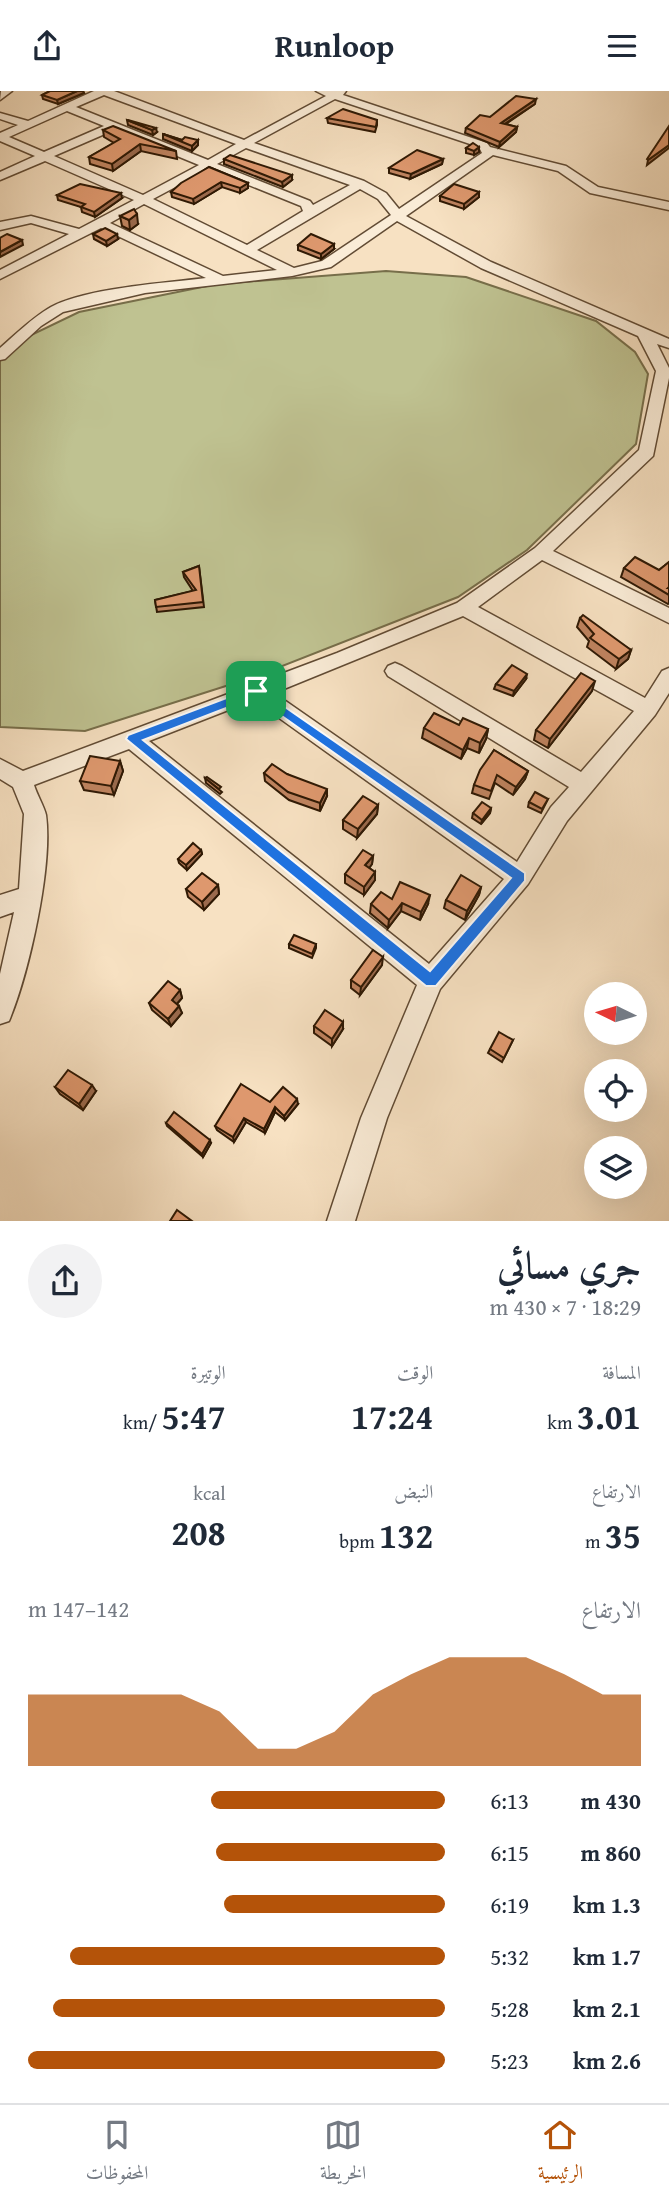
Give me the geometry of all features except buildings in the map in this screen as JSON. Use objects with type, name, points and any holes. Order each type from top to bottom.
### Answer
[{"type":"street","points":[[0,97],[7,91]]},
{"type":"street","points":[[0,137],[104,91],[360,184],[382,196],[399,217],[486,265],[669,344]]},
{"type":"street","points":[[321,91],[339,93],[483,145],[487,149],[562,168],[594,190],[669,207]]},
{"type":"street","points":[[0,275],[103,223],[207,163],[339,93]]},
{"type":"street","points":[[67,107],[306,204],[310,212]]},
{"type":"street","points":[[0,115],[28,124]]},
{"type":"street","points":[[0,176],[113,126]]},
{"type":"street","points":[[0,137],[145,200],[292,272]]},
{"type":"street","points":[[0,356],[36,323],[58,309],[145,289],[292,272],[326,264],[399,217],[488,154],[487,149]]},
{"type":"street","points":[[247,250],[360,184]]},
{"type":"street","points":[[0,226],[12,220],[34,217],[81,234]]},
{"type":"street","points":[[103,223],[220,279]]},
{"type":"street","points":[[21,781],[464,608],[541,552],[647,452],[663,371],[645,335]]},
{"type":"street","points":[[541,552],[669,616]]},
{"type":"street","points":[[464,608],[648,709]]},
{"type":"street","points":[[395,671],[584,785]]},
{"type":"street","points":[[341,1221],[374,1118],[431,981],[520,877],[559,814],[648,709],[669,676]]},
{"type":"street","points":[[256,691],[520,877]]},
{"type":"street","points":[[132,739],[431,981]]},
{"type":"street","points":[[0,768],[21,781],[35,814],[33,879],[10,984],[0,1012]]},
{"type":"street","points":[[0,906],[29,896]]},
{"type":"green space","points":[[386,271],[466,277],[596,321],[635,352],[648,374],[636,444],[527,550],[458,597],[254,677],[85,731],[0,727],[0,350],[79,312],[217,284]]},
{"type":"route","points":[[256,691],[520,877],[431,981],[132,739],[256,691]]}]
